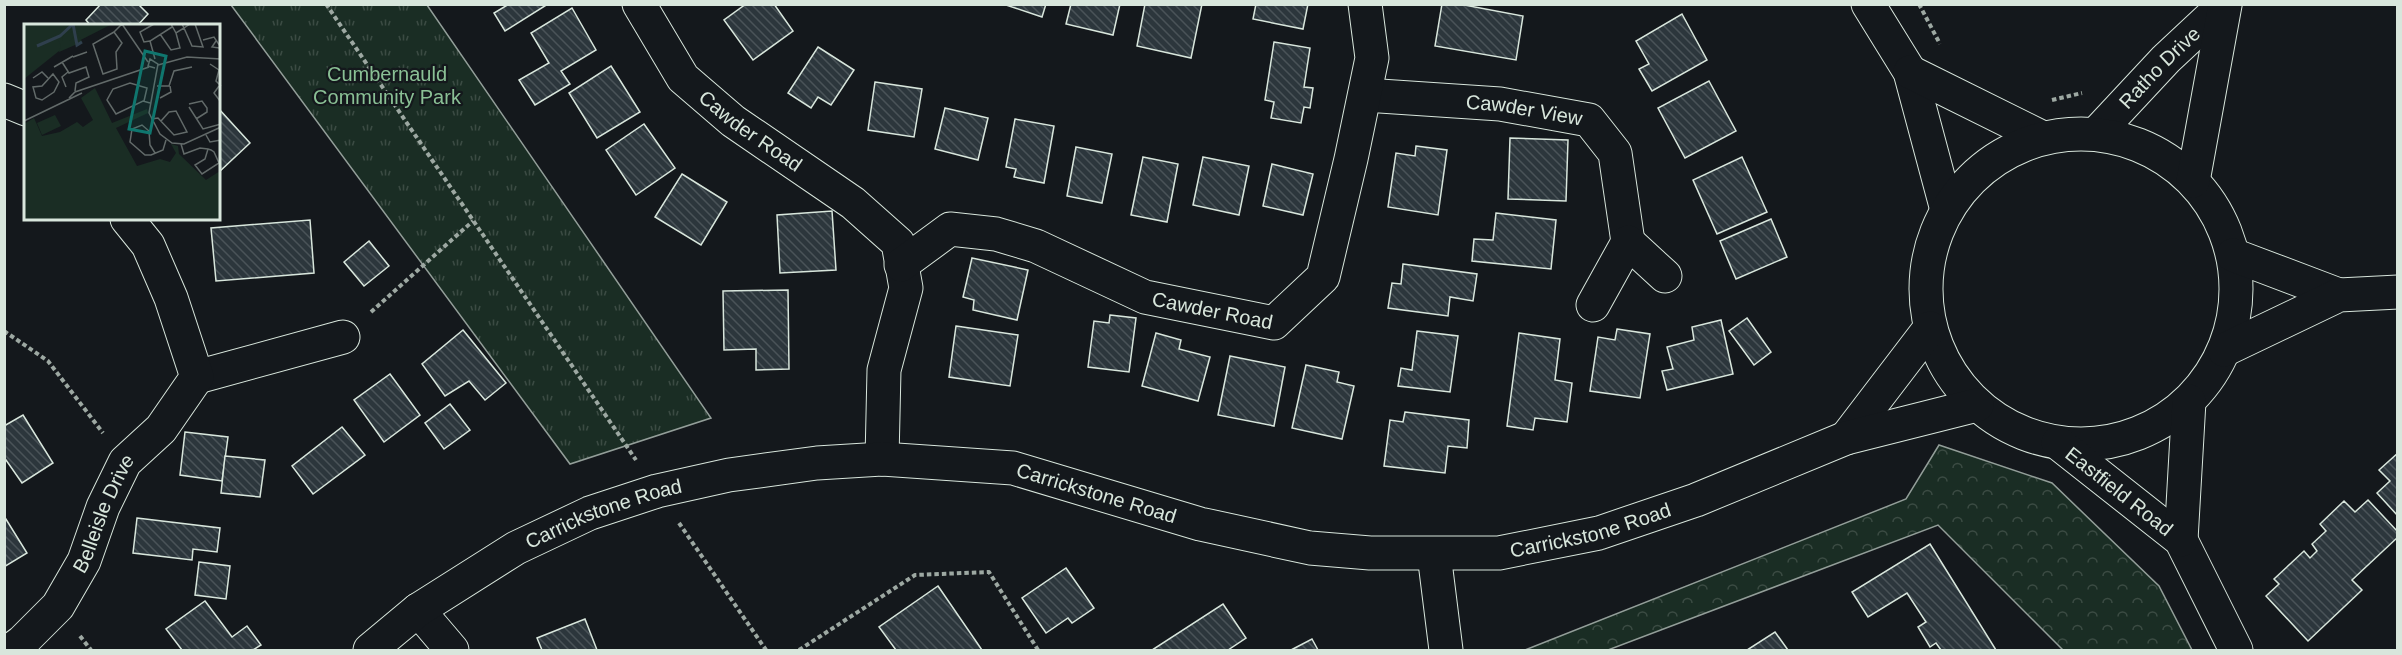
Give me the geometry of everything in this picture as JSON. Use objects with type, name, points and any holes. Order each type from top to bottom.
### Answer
[{"type":"street","name":"Cawder Road","points":[[639,4],[683,78],[733,121],[853,203],[898,243],[906,288],[884,370],[882,459]]},
{"type":"street","name":"Cawder Road","points":[[901,265],[950,229],[996,234],[1036,246],[1145,297],[1274,323],[1323,277],[1372,58],[1365,4]]},
{"type":"street","points":[[1868,4],[1910,72],[1947,210]]},
{"type":"street","name":"Ratho Drive","points":[[2096,134],[2166,59],[2225,5]]},
{"type":"street","name":"Ratho Drive","points":[[2193,181],[2225,5]]},
{"type":"street","points":[[1910,72],[2043,138]]},
{"type":"street","name":"Cawder View","points":[[1365,95],[1500,104],[1589,120],[1615,153],[1628,242]]},
{"type":"street","points":[[4,100],[24,108]]},
{"type":"street","points":[[2096,134],[2131,142],[2164,158],[2193,181],[2218,216],[2233,255],[2236,287],[2233,320],[2223,350],[2209,377],[2189,401],[2150,429],[2105,443],[2058,443],[2015,430],[1977,405],[1948,370],[1930,328],[1925,288],[1931,247],[1947,210],[1972,177],[2005,153],[2043,138],[2096,134]]},
{"type":"street","points":[[128,220],[148,245],[171,298],[197,377],[343,337]]},
{"type":"street","points":[[1593,305],[1628,242],[1665,276]]},
{"type":"street","points":[[2233,255],[2339,295]]},
{"type":"street","points":[[2223,350],[2339,295],[2397,292]]},
{"type":"street","points":[[1846,438],[1930,328]]},
{"type":"street","name":"Belleisle Drive","points":[[11,651],[58,606],[84,561],[103,507],[125,462],[161,429],[197,377]]},
{"type":"street","name":"Eastfield Road","points":[[2181,540],[2189,401]]},
{"type":"street","name":"Carrickstone Road","points":[[370,651],[418,610],[516,548],[590,513],[657,491],[729,475],[817,462],[882,459],[1013,468],[1200,524],[1310,548],[1370,553],[1499,553],[1599,532],[1696,500],[1846,438],[1977,405]]},
{"type":"street","name":"Eastfield Road","points":[[2058,443],[2181,540],[2236,651]]},
{"type":"street","points":[[1434,554],[1446,651]]},
{"type":"street","points":[[418,610],[452,651]]},
{"type":"path","points":[[326,4],[766,651]]},
{"type":"path","points":[[1919,4],[1943,48]]},
{"type":"path","points":[[2051,100],[2093,90]]},
{"type":"path","points":[[343,337],[473,221]]},
{"type":"path","points":[[4,331],[48,361],[125,462]]},
{"type":"path","points":[[799,651],[915,575],[989,572],[1038,651]]},
{"type":"green space","name":"Cumbernauld Community Park","points":[[231,5],[427,5],[711,418],[570,464]]},
{"type":"green space","points":[[1939,445],[2052,483],[2159,586],[2192,650],[2063,650],[1938,525],[1608,650],[1525,650],[1906,499]]},
{"type":"building","points":[[101,4],[138,4],[148,14],[139,24],[89,24],[86,20]]},
{"type":"building","points":[[509,4],[548,4],[505,31],[494,13]]},
{"type":"building","points":[[746,4],[774,4],[793,31],[753,60],[724,20]]},
{"type":"building","points":[[1003,4],[1046,4],[1042,17]]},
{"type":"building","points":[[1071,4],[1120,4],[1113,35],[1066,24]]},
{"type":"building","points":[[1145,4],[1202,4],[1191,58],[1137,46]]},
{"type":"building","points":[[1256,4],[1308,4],[1303,29],[1253,19]]},
{"type":"building","points":[[1442,4],[1459,4],[1523,16],[1516,60],[1435,46]]},
{"type":"building","points":[[572,8],[596,50],[561,71],[570,84],[535,105],[519,80],[549,63],[531,33]]},
{"type":"building","points":[[1682,14],[1707,60],[1652,91],[1639,69],[1649,64],[1636,41]]},
{"type":"building","points":[[1274,42],[1310,48],[1304,87],[1313,88],[1310,108],[1304,107],[1301,123],[1271,118],[1274,102],[1265,100]]},
{"type":"building","points":[[818,47],[854,70],[831,105],[818,97],[811,108],[788,93]]},
{"type":"building","points":[[611,66],[640,112],[597,138],[569,93]]},
{"type":"building","points":[[1709,81],[1736,131],[1685,158],[1658,108]]},
{"type":"building","points":[[875,82],[922,89],[914,137],[868,130]]},
{"type":"building","points":[[945,108],[988,118],[978,160],[935,149]]},
{"type":"building","points":[[220,110],[250,143],[220,171]]},
{"type":"building","points":[[1015,119],[1054,126],[1044,183],[1014,177],[1016,169],[1006,167]]},
{"type":"building","points":[[644,124],[675,168],[636,195],[606,150]]},
{"type":"building","points":[[1510,138],[1568,140],[1566,201],[1508,199]]},
{"type":"building","points":[[1416,146],[1447,150],[1438,215],[1388,207],[1396,153],[1415,156]]},
{"type":"building","points":[[1076,147],[1112,154],[1102,203],[1067,196]]},
{"type":"building","points":[[1143,157],[1178,164],[1167,222],[1131,215]]},
{"type":"building","points":[[1203,157],[1249,166],[1239,215],[1193,205]]},
{"type":"building","points":[[1742,157],[1767,212],[1717,234],[1693,180]]},
{"type":"building","points":[[1272,164],[1313,174],[1303,215],[1263,206]]},
{"type":"building","points":[[682,174],[727,202],[701,245],[655,217]]},
{"type":"building","points":[[832,211],[836,270],[780,273],[777,215]]},
{"type":"building","points":[[1496,213],[1556,220],[1551,269],[1472,261],[1474,239],[1493,240]]},
{"type":"building","points":[[1771,219],[1787,257],[1736,279],[1720,241]]},
{"type":"building","points":[[310,220],[314,273],[216,281],[211,228]]},
{"type":"building","points":[[369,241],[389,266],[364,286],[344,262]]},
{"type":"building","points":[[972,258],[1028,270],[1017,320],[973,310],[974,300],[963,297]]},
{"type":"building","points":[[1403,264],[1477,274],[1473,301],[1450,297],[1448,316],[1388,308],[1392,283],[1401,284]]},
{"type":"building","points":[[788,290],[789,369],[756,370],[756,349],[724,350],[723,291]]},
{"type":"building","points":[[1110,315],[1136,318],[1129,372],[1088,367],[1094,321],[1109,323]]},
{"type":"building","points":[[1747,318],[1771,352],[1754,365],[1729,331]]},
{"type":"building","points":[[1721,320],[1733,374],[1667,390],[1662,371],[1673,369],[1667,347],[1694,340],[1692,327]]},
{"type":"building","points":[[956,326],[1018,335],[1010,386],[949,377]]},
{"type":"building","points":[[1617,329],[1650,334],[1640,398],[1590,391],[1598,337],[1615,340]]},
{"type":"building","points":[[463,330],[506,383],[485,400],[469,381],[445,396],[422,364]]},
{"type":"building","points":[[1417,331],[1458,336],[1450,392],[1398,386],[1401,368],[1412,370]]},
{"type":"building","points":[[1156,333],[1181,340],[1179,349],[1210,357],[1198,401],[1142,386]]},
{"type":"building","points":[[1519,333],[1560,339],[1555,380],[1572,383],[1567,422],[1535,418],[1533,430],[1507,426]]},
{"type":"building","points":[[1230,356],[1285,367],[1274,426],[1218,415]]},
{"type":"building","points":[[1306,365],[1339,372],[1337,382],[1354,386],[1342,439],[1292,428]]},
{"type":"building","points":[[390,374],[420,415],[384,442],[354,400]]},
{"type":"building","points":[[450,404],[470,430],[444,449],[425,423]]},
{"type":"building","points":[[1405,412],[1469,420],[1467,448],[1448,446],[1445,473],[1384,466],[1390,420],[1403,422]]},
{"type":"building","points":[[23,415],[53,463],[22,483],[6,460],[4,461],[4,426]]},
{"type":"building","points":[[342,427],[365,455],[313,494],[292,466]]},
{"type":"building","points":[[185,432],[228,437],[222,481],[180,475]]},
{"type":"building","points":[[2398,453],[2398,516],[2377,493],[2390,481],[2379,470]]},
{"type":"building","points":[[225,456],[265,460],[260,497],[221,493]]},
{"type":"building","points":[[2368,500],[2398,532],[2398,537],[2352,580],[2362,590],[2308,641],[2266,596],[2279,584],[2274,579],[2304,551],[2310,558],[2317,551],[2312,544],[2326,531],[2320,524],[2344,501],[2355,512]]},
{"type":"building","points":[[4,516],[27,553],[4,567]]},
{"type":"building","points":[[137,518],[220,528],[217,552],[193,549],[192,560],[133,553]]},
{"type":"building","points":[[1930,544],[1996,650],[1941,650],[1936,643],[1930,647],[1918,627],[1926,622],[1907,593],[1868,617],[1852,592]]},
{"type":"building","points":[[199,562],[230,566],[226,599],[195,595]]},
{"type":"building","points":[[1066,568],[1094,608],[1072,623],[1068,618],[1046,633],[1022,598]]},
{"type":"building","points":[[938,586],[982,650],[896,650],[879,627]]},
{"type":"building","points":[[205,601],[232,637],[247,626],[261,645],[253,650],[182,650],[166,629]]},
{"type":"building","points":[[1223,604],[1246,638],[1228,650],[1152,650]]},
{"type":"building","points":[[585,619],[597,650],[542,650],[537,638]]},
{"type":"building","points":[[1775,632],[1788,650],[1747,650]]},
{"type":"building","points":[[1312,639],[1318,650],[1291,650]]}]
